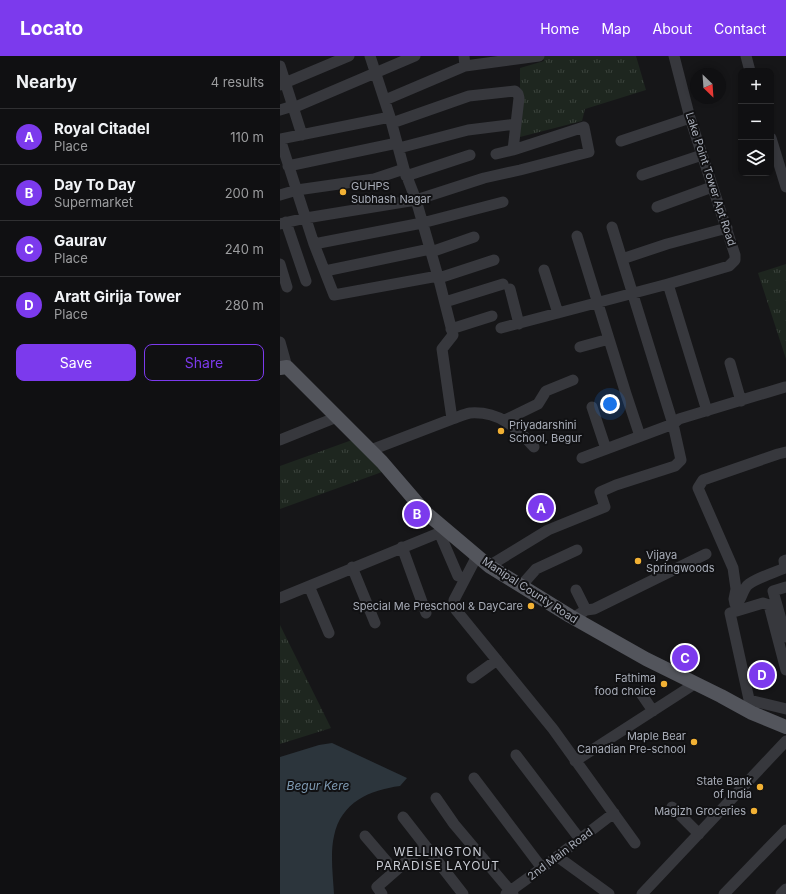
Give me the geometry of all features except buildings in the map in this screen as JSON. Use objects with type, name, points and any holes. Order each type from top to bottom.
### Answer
[{"type":"main road","name":"Manipal County Road","points":[[284,367],[371,450],[443,531],[489,566],[576,620],[646,659],[696,683],[750,706],[786,727]]},
{"type":"street","points":[[283,84],[349,56]]},
{"type":"street","points":[[370,56],[391,120],[405,173],[416,200],[453,335],[442,349],[452,419]]},
{"type":"street","points":[[280,110],[293,107],[415,56]]},
{"type":"street","points":[[385,100],[464,61],[539,56]]},
{"type":"street","name":"Lake Point Tower Apt Road","points":[[668,284],[729,266],[735,260],[735,255],[727,228],[690,118],[674,56]]},
{"type":"street","points":[[746,56],[749,68]]},
{"type":"street","points":[[280,66],[283,84],[293,107],[302,135]]},
{"type":"street","points":[[494,260],[438,277],[334,295],[314,244],[297,190],[285,165],[280,139],[391,120],[469,96],[515,91],[519,98],[513,150]]},
{"type":"street","points":[[621,141],[690,118]]},
{"type":"street","points":[[285,165],[398,146],[468,130],[516,124]]},
{"type":"street","points":[[306,281],[283,223],[416,200],[484,178],[589,152],[584,127],[496,154]]},
{"type":"street","points":[[772,140],[786,187]]},
{"type":"street","points":[[280,195],[297,190],[405,173],[470,155]]},
{"type":"street","points":[[642,175],[702,155]]},
{"type":"street","points":[[657,207],[712,187]]},
{"type":"street","points":[[314,244],[422,223],[503,202]]},
{"type":"street","points":[[489,566],[548,530],[605,508],[600,492],[616,485],[675,466],[681,460],[673,424],[612,227]]},
{"type":"street","points":[[622,258],[727,228]]},
{"type":"street","points":[[577,236],[640,436]]},
{"type":"street","points":[[325,271],[430,250],[474,238]]},
{"type":"street","points":[[280,264],[287,287]]},
{"type":"street","points":[[544,270],[558,313]]},
{"type":"street","points":[[501,328],[668,284],[707,411]]},
{"type":"street","points":[[445,302],[506,287],[519,324]]},
{"type":"street","points":[[451,329],[492,316]]},
{"type":"street","points":[[580,347],[609,339]]},
{"type":"street","points":[[280,342],[284,367]]},
{"type":"street","points":[[730,363],[741,401]]},
{"type":"street","points":[[505,420],[538,404],[546,391],[573,380]]},
{"type":"street","points":[[582,458],[673,424],[679,419],[785,387]]},
{"type":"street","points":[[592,407],[606,449]]},
{"type":"street","points":[[371,450],[469,413],[485,414],[505,420],[523,434],[534,447]]},
{"type":"street","points":[[280,440],[337,417]]},
{"type":"street","points":[[786,452],[703,480],[698,488],[733,568],[739,590],[740,600],[733,609],[750,706],[786,709]]},
{"type":"street","points":[[280,598],[443,531],[458,576]]},
{"type":"street","points":[[402,547],[426,613]]},
{"type":"street","points":[[521,586],[536,569],[577,550]]},
{"type":"street","points":[[576,620],[590,613],[590,609],[706,554]]},
{"type":"street","points":[[477,556],[454,600],[454,605],[553,729],[636,843]]},
{"type":"street","points":[[739,590],[748,584],[785,568],[784,561],[786,560]]},
{"type":"street","points":[[352,568],[375,623]]},
{"type":"street","points":[[309,586],[329,633]]},
{"type":"street","points":[[786,587],[773,591],[786,637]]},
{"type":"street","points":[[576,590],[590,609]]},
{"type":"street","points":[[733,609],[763,603],[769,605],[786,670]]},
{"type":"street","points":[[472,678],[497,660]]},
{"type":"street","points":[[576,761],[696,683]]},
{"type":"street","points":[[640,692],[653,711]]},
{"type":"street","points":[[642,894],[786,741]]},
{"type":"street","points":[[516,755],[580,838]]},
{"type":"street","points":[[474,778],[542,868]]},
{"type":"street","points":[[436,798],[454,824],[510,893]]},
{"type":"street","points":[[672,807],[699,834]]},
{"type":"street","name":"2nd Main Road","points":[[510,893],[614,813]]},
{"type":"street","points":[[402,817],[463,894]]},
{"type":"street","points":[[724,894],[786,830]]},
{"type":"street","points":[[365,836],[395,871]]},
{"type":"street","points":[[382,894],[377,887],[425,846]]},
{"type":"street","points":[[558,857],[609,894]]},
{"type":"street","points":[[781,894],[786,889]]},
{"type":"green space","points":[[542,56],[636,56],[646,90],[585,109],[582,121],[520,137],[520,68],[544,61]]},
{"type":"green space","points":[[786,264],[786,359],[758,273]]},
{"type":"green space","points":[[352,440],[382,472],[280,509],[280,466]]},
{"type":"green space","points":[[280,625],[331,728],[280,744]]},
{"type":"water","name":"Begur Kere","points":[[332,743],[407,778],[400,786],[378,791],[358,800],[343,814],[334,836],[332,850],[334,894],[280,894],[280,757],[319,745]]},
{"type":"place","name":"GUHPS Subhash Nagar","points":[[343,192]]},
{"type":"place","name":"Priyadarshini School, Begur","points":[[501,431]]},
{"type":"place","name":"Royal Citadel","points":[[541,508]]},
{"type":"place","name":"Day To Day","points":[[417,514]]},
{"type":"place","name":"Vijaya Springwoods","points":[[638,561]]},
{"type":"place","name":"Special Me Preschool & DayCare","points":[[531,606]]},
{"type":"place","name":"Gaurav","points":[[685,658]]},
{"type":"place","name":"Aratt Girija Tower","points":[[762,675]]},
{"type":"place","name":"Fathima food choice","points":[[664,684]]},
{"type":"place","name":"Maple Bear Canadian Pre-school","points":[[694,742]]},
{"type":"place","name":"State Bank of India","points":[[760,787]]},
{"type":"place","name":"Magizh Groceries","points":[[754,811]]},
{"type":"district","name":"WELLINGTON PARADISE LAYOUT","points":[[438,858]]}]
